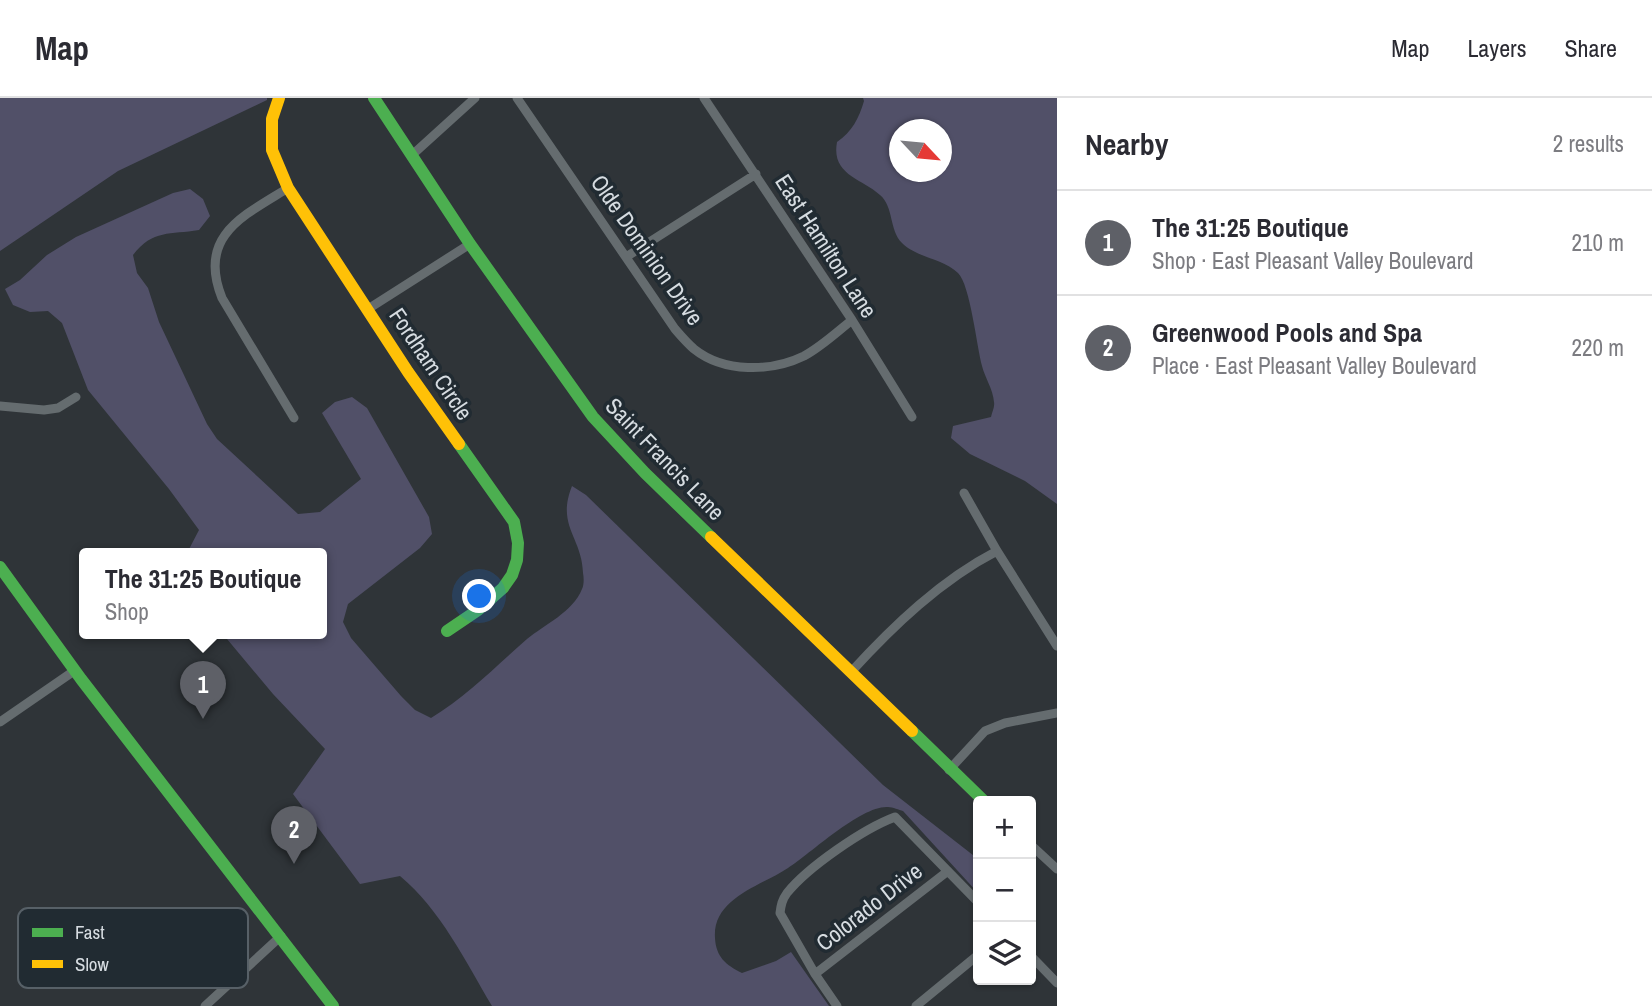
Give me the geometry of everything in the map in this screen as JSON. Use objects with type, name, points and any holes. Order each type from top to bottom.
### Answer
[{"type":"street","name":"Fordham Circle","points":[[279,98],[272,119],[272,150],[288,188],[408,372],[505,507],[520,540],[520,559],[515,574],[505,587],[447,631]]},
{"type":"street","name":"Saint Francis Lane","points":[[374,98],[470,244],[593,417],[645,473],[979,796]]},
{"type":"street","points":[[411,156],[475,98]]},
{"type":"street","name":"Olde Dominion Drive","points":[[517,98],[674,329],[695,350],[728,364],[770,367],[806,355],[852,320]]},
{"type":"street","name":"East Hamilton Lane","points":[[704,98],[852,320],[912,417]]},
{"type":"street","points":[[626,257],[755,174]]},
{"type":"street","points":[[288,188],[241,216],[228,228],[219,243],[214,262],[215,280],[222,298],[294,418]]},
{"type":"street","points":[[368,309],[470,244]]},
{"type":"street","points":[[0,406],[58,408],[76,397]]},
{"type":"street","points":[[964,494],[1057,646]]},
{"type":"street","points":[[850,672],[902,620],[976,561],[997,551]]},
{"type":"street","points":[[0,568],[74,671],[333,1006]]},
{"type":"street","points":[[0,722],[74,671]]},
{"type":"street","points":[[949,769],[985,731],[994,726],[1057,713]]},
{"type":"street","points":[[837,1006],[780,914],[781,903],[788,892],[824,860],[878,823],[895,817],[973,897]]},
{"type":"street","points":[[1036,850],[1057,869]]},
{"type":"street","name":"Colorado Drive","points":[[815,974],[948,872]]},
{"type":"street","points":[[248,966],[281,936]]},
{"type":"street","points":[[916,1006],[973,959]]},
{"type":"street","points":[[1036,961],[1057,983]]},
{"type":"street","points":[[205,1006],[225,988]]},
{"type":"shaded area","points":[[0,98],[267,100],[118,171],[0,251]]},
{"type":"shaded area","points":[[863,98],[1057,98],[1057,504],[1025,481],[970,454],[951,438],[953,426],[991,417],[994,406],[982,366],[970,303],[958,273],[902,243],[895,232],[884,200],[843,169],[836,153],[837,142],[847,134],[860,113]]},
{"type":"shaded area","points":[[190,189],[203,199],[210,216],[199,230],[171,233],[148,241],[133,255],[137,273],[148,288],[159,322],[207,424],[217,439],[298,514],[320,512],[361,479],[322,413],[335,402],[352,397],[367,408],[429,517],[432,534],[420,548],[348,604],[343,622],[351,638],[415,710],[431,718],[457,700],[527,639],[565,611],[578,597],[584,577],[579,550],[568,522],[568,500],[572,486],[586,495],[883,785],[973,855],[973,888],[903,811],[890,807],[877,808],[851,821],[788,868],[741,894],[730,903],[716,924],[717,950],[731,967],[742,973],[776,961],[791,952],[829,1006],[492,1006],[440,920],[414,889],[400,876],[360,884],[293,794],[325,749],[273,694],[227,639],[327,639],[327,548],[190,548],[199,530],[88,390],[62,323],[48,311],[30,312],[13,305],[5,289],[20,280],[47,255],[76,237],[173,193]]},
{"type":"traffic: fast","points":[[374,98],[470,244],[593,417],[645,473],[711,537]]},
{"type":"traffic: fast","points":[[447,631],[478,610],[503,588],[512,575],[517,560],[518,543],[514,522],[459,444]]},
{"type":"traffic: fast","points":[[0,567],[81,679],[333,1006]]},
{"type":"traffic: fast","points":[[912,731],[979,796]]},
{"type":"traffic: slow","points":[[279,98],[272,119],[272,150],[288,188],[408,372],[459,444]]},
{"type":"traffic: slow","points":[[711,537],[912,731]]},
{"type":"place","name":"The 31:25 Boutique","points":[[203,719]]},
{"type":"place","name":"Greenwood Pools and Spa","points":[[294,864]]}]
